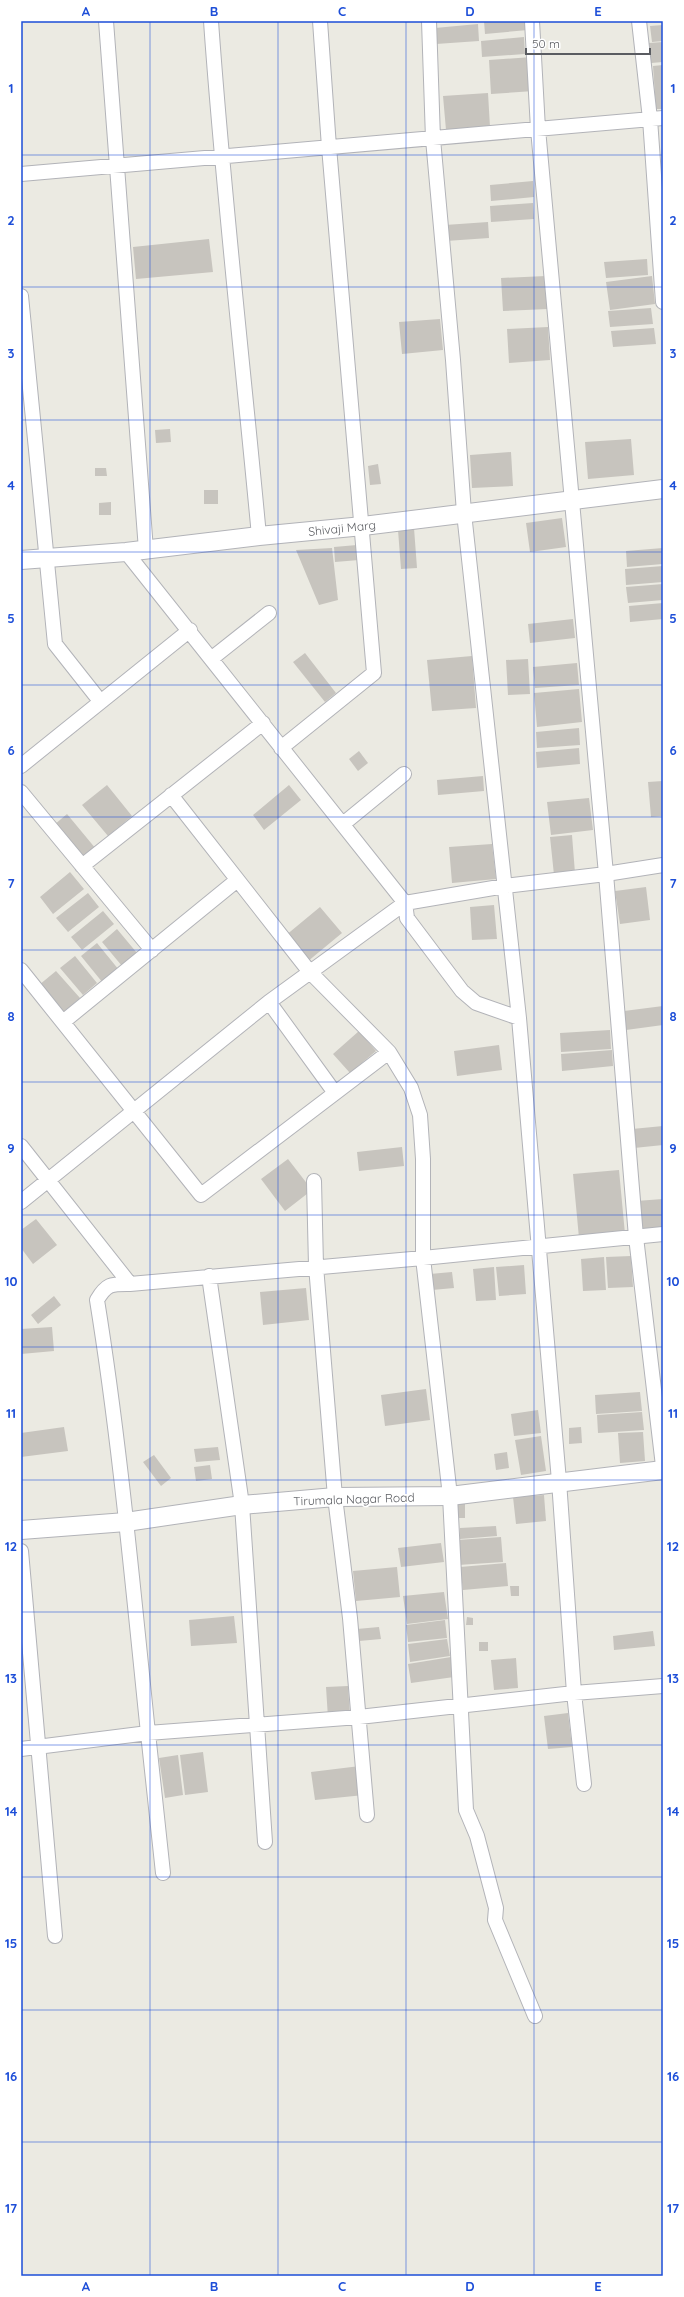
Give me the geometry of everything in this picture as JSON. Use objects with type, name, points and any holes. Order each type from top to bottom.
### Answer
[{"type":"street","points":[[106,21],[146,550]]},
{"type":"street","points":[[211,21],[220,155],[231,241],[259,536]]},
{"type":"street","points":[[281,748],[374,673],[363,526],[329,147],[320,21]]},
{"type":"street","points":[[429,21],[433,139],[454,360],[464,513],[519,1018],[559,1481],[574,1693],[584,1784]]},
{"type":"street","points":[[532,21],[538,129],[606,874],[636,1237],[663,1466]]},
{"type":"street","points":[[639,21],[657,119],[663,302]]},
{"type":"street","points":[[21,174],[220,155],[433,139],[657,119]]},
{"type":"street","points":[[21,296],[45,557],[55,644],[100,701]]},
{"type":"street","name":"Shivaji Marg","points":[[21,560],[146,550],[259,536],[363,526],[571,499],[663,489]]},
{"type":"street","points":[[126,552],[190,630],[211,659],[263,722],[281,748],[405,903],[407,918],[462,991],[476,1004],[519,1018]]},
{"type":"street","points":[[211,659],[269,613]]},
{"type":"street","points":[[21,766],[190,630]]},
{"type":"street","points":[[82,866],[263,722]]},
{"type":"street","points":[[343,824],[404,774]]},
{"type":"street","points":[[21,792],[152,950]]},
{"type":"street","points":[[171,795],[236,881],[309,971],[389,1052],[411,1088],[420,1115],[423,1159],[423,1258],[450,1496],[466,1810],[476,1836],[496,1908],[495,1920],[535,2016]]},
{"type":"street","points":[[21,1202],[135,1112],[269,1002],[309,971],[405,903],[505,886],[606,874],[663,865]]},
{"type":"street","points":[[63,1022],[236,881]]},
{"type":"street","points":[[21,970],[201,1195],[389,1052]]},
{"type":"street","points":[[269,1002],[335,1093]]},
{"type":"street","points":[[21,1146],[49,1179],[130,1284]]},
{"type":"street","points":[[314,1181],[316,1266],[335,1497],[350,1618],[367,1815]]},
{"type":"street","points":[[162,1873],[126,1522],[106,1357],[97,1300],[103,1289],[112,1284],[130,1284],[316,1266],[423,1258],[663,1234]]},
{"type":"street","points":[[209,1276],[242,1506],[265,1842]]},
{"type":"street","name":"Tirumala Nagar Road","points":[[21,1530],[126,1522],[242,1506],[335,1497],[450,1496],[559,1481],[663,1470]]},
{"type":"street","points":[[21,1551],[55,1936]]},
{"type":"street","points":[[21,1749],[148,1733],[359,1717],[574,1693],[663,1686]]},
{"type":"building","points":[[484,21],[527,21],[528,30],[485,34]]},
{"type":"building","points":[[478,24],[479,41],[436,44],[435,28]]},
{"type":"building","points":[[663,25],[663,41],[652,42],[650,26]]},
{"type":"building","points":[[524,37],[525,54],[482,57],[481,41]]},
{"type":"building","points":[[663,42],[663,62],[651,63],[649,43]]},
{"type":"building","points":[[532,57],[534,91],[491,94],[489,60]]},
{"type":"building","points":[[663,65],[663,109],[656,109],[653,66]]},
{"type":"building","points":[[488,93],[490,127],[446,130],[443,96]]},
{"type":"building","points":[[533,181],[534,197],[491,201],[490,185]]},
{"type":"building","points":[[533,203],[534,219],[491,222],[490,206]]},
{"type":"building","points":[[488,222],[489,238],[446,241],[445,225]]},
{"type":"building","points":[[209,239],[213,272],[136,279],[133,247]]},
{"type":"building","points":[[647,259],[648,275],[606,278],[604,262]]},
{"type":"building","points":[[546,276],[548,309],[503,311],[501,278]]},
{"type":"building","points":[[652,276],[655,304],[610,310],[606,282]]},
{"type":"building","points":[[651,308],[653,324],[610,327],[608,311]]},
{"type":"building","points":[[440,319],[443,350],[402,354],[399,322]]},
{"type":"building","points":[[548,327],[550,360],[509,363],[507,329]]},
{"type":"building","points":[[654,328],[656,344],[613,347],[611,331]]},
{"type":"building","points":[[170,429],[171,442],[156,443],[155,430]]},
{"type":"building","points":[[631,439],[634,475],[588,479],[585,442]]},
{"type":"building","points":[[511,452],[513,486],[472,488],[470,455]]},
{"type":"building","points":[[378,464],[381,484],[370,485],[368,466]]},
{"type":"building","points":[[95,468],[106,468],[107,476],[95,476]]},
{"type":"building","points":[[204,490],[218,490],[218,504],[204,504]]},
{"type":"building","points":[[111,502],[111,515],[99,515],[99,503]]},
{"type":"building","points":[[562,518],[566,547],[530,552],[526,523]]},
{"type":"building","points":[[414,528],[417,568],[401,569],[398,530]]},
{"type":"building","points":[[357,545],[359,560],[335,562],[334,547]]},
{"type":"building","points":[[332,548],[338,600],[319,605],[296,550]]},
{"type":"building","points":[[663,548],[663,564],[627,567],[626,551]]},
{"type":"building","points":[[663,566],[663,582],[626,585],[625,569]]},
{"type":"building","points":[[663,584],[663,600],[628,603],[626,587]]},
{"type":"building","points":[[663,603],[663,619],[630,622],[629,606]]},
{"type":"building","points":[[573,619],[575,638],[530,643],[528,624]]},
{"type":"building","points":[[305,653],[336,693],[325,702],[293,662]]},
{"type":"building","points":[[472,656],[476,708],[432,711],[427,660]]},
{"type":"building","points":[[528,659],[530,694],[508,695],[506,660]]},
{"type":"building","points":[[577,663],[579,685],[535,688],[533,667]]},
{"type":"building","points":[[579,689],[582,722],[537,727],[534,693]]},
{"type":"building","points":[[579,728],[580,745],[537,748],[536,732]]},
{"type":"building","points":[[579,748],[580,764],[537,768],[536,752]]},
{"type":"building","points":[[359,751],[368,763],[358,771],[349,759]]},
{"type":"building","points":[[483,776],[484,791],[438,795],[437,780]]},
{"type":"building","points":[[663,781],[663,816],[651,817],[648,782]]},
{"type":"building","points":[[107,785],[132,816],[108,836],[82,805]]},
{"type":"building","points":[[289,785],[301,800],[264,830],[253,815]]},
{"type":"building","points":[[589,798],[593,830],[551,835],[547,802]]},
{"type":"building","points":[[67,814],[96,849],[84,860],[54,825]]},
{"type":"building","points":[[572,835],[575,873],[554,875],[550,837]]},
{"type":"building","points":[[492,844],[496,879],[452,883],[449,847]]},
{"type":"building","points":[[70,872],[84,889],[53,914],[40,897]]},
{"type":"building","points":[[646,887],[650,920],[620,924],[615,891]]},
{"type":"building","points":[[88,893],[99,907],[68,932],[56,918]]},
{"type":"building","points":[[494,905],[497,939],[472,940],[470,907]]},
{"type":"building","points":[[320,907],[342,933],[307,962],[285,936]]},
{"type":"building","points":[[103,911],[114,924],[82,950],[71,937]]},
{"type":"building","points":[[117,929],[137,953],[122,966],[102,942]]},
{"type":"building","points":[[97,943],[119,970],[103,983],[81,956]]},
{"type":"building","points":[[75,956],[97,983],[83,995],[60,968]]},
{"type":"building","points":[[56,971],[80,998],[63,1013],[39,985]]},
{"type":"building","points":[[663,1006],[663,1025],[626,1030],[624,1011]]},
{"type":"building","points":[[610,1030],[611,1049],[561,1052],[560,1033]]},
{"type":"building","points":[[359,1031],[376,1051],[350,1073],[333,1054]]},
{"type":"building","points":[[499,1045],[502,1070],[457,1076],[454,1051]]},
{"type":"building","points":[[612,1050],[613,1066],[562,1071],[561,1054]]},
{"type":"building","points":[[663,1126],[663,1145],[634,1148],[632,1129]]},
{"type":"building","points":[[402,1147],[404,1166],[359,1171],[357,1152]]},
{"type":"building","points":[[288,1159],[312,1190],[285,1211],[261,1179]]},
{"type":"building","points":[[619,1170],[625,1234],[579,1238],[573,1174]]},
{"type":"building","points":[[663,1199],[663,1233],[638,1234],[636,1201]]},
{"type":"building","points":[[36,1219],[57,1245],[33,1264],[21,1248],[21,1230]]},
{"type":"building","points":[[631,1256],[633,1287],[608,1288],[606,1257]]},
{"type":"building","points":[[604,1257],[606,1290],[583,1291],[581,1259]]},
{"type":"building","points":[[524,1265],[526,1294],[499,1296],[496,1267]]},
{"type":"building","points":[[494,1267],[496,1300],[476,1301],[473,1269]]},
{"type":"building","points":[[452,1272],[454,1288],[432,1290],[430,1274]]},
{"type":"building","points":[[306,1288],[309,1320],[263,1325],[260,1292]]},
{"type":"building","points":[[54,1296],[61,1305],[38,1324],[31,1315]]},
{"type":"building","points":[[52,1327],[54,1351],[21,1354],[21,1329]]},
{"type":"building","points":[[426,1389],[430,1420],[385,1426],[381,1395]]},
{"type":"building","points":[[640,1392],[642,1411],[596,1414],[595,1395]]},
{"type":"building","points":[[538,1410],[541,1433],[514,1436],[511,1414]]},
{"type":"building","points":[[642,1412],[644,1430],[598,1433],[597,1415]]},
{"type":"building","points":[[64,1427],[68,1451],[21,1457],[21,1433]]},
{"type":"building","points":[[581,1427],[582,1443],[569,1444],[569,1428]]},
{"type":"building","points":[[643,1432],[645,1461],[620,1463],[618,1433]]},
{"type":"building","points":[[541,1436],[546,1471],[521,1475],[515,1440]]},
{"type":"building","points":[[218,1447],[220,1460],[196,1462],[194,1449]]},
{"type":"building","points":[[507,1452],[509,1468],[496,1470],[494,1454]]},
{"type":"building","points":[[154,1455],[171,1478],[161,1486],[143,1462]]},
{"type":"building","points":[[210,1465],[212,1479],[196,1481],[194,1467]]},
{"type":"building","points":[[544,1495],[546,1521],[516,1524],[513,1497]]},
{"type":"building","points":[[455,1500],[465,1500],[465,1518],[455,1518]]},
{"type":"building","points":[[496,1526],[497,1536],[460,1539],[460,1528]]},
{"type":"building","points":[[501,1537],[503,1562],[458,1565],[457,1540]]},
{"type":"building","points":[[441,1543],[444,1562],[401,1567],[398,1548]]},
{"type":"building","points":[[506,1563],[508,1586],[463,1590],[460,1567]]},
{"type":"building","points":[[397,1567],[400,1597],[356,1601],[353,1571]]},
{"type":"building","points":[[510,1586],[519,1586],[519,1596],[511,1596]]},
{"type":"building","points":[[444,1592],[448,1619],[407,1624],[403,1596]]},
{"type":"building","points":[[234,1616],[237,1643],[191,1646],[189,1620]]},
{"type":"building","points":[[467,1617],[473,1618],[473,1625],[466,1625]]},
{"type":"building","points":[[445,1620],[447,1638],[408,1642],[406,1625]]},
{"type":"building","points":[[379,1627],[381,1639],[359,1641],[357,1629]]},
{"type":"building","points":[[653,1631],[655,1646],[614,1650],[613,1636]]},
{"type":"building","points":[[447,1639],[450,1656],[410,1662],[408,1644]]},
{"type":"building","points":[[479,1642],[488,1642],[488,1651],[479,1651]]},
{"type":"building","points":[[451,1657],[454,1677],[411,1683],[408,1664]]},
{"type":"building","points":[[516,1658],[518,1688],[494,1690],[491,1660]]},
{"type":"building","points":[[348,1686],[350,1716],[328,1718],[326,1687]]},
{"type":"building","points":[[568,1713],[572,1747],[548,1749],[544,1716]]},
{"type":"building","points":[[203,1752],[208,1792],[185,1795],[180,1755]]},
{"type":"building","points":[[178,1755],[183,1795],[165,1798],[159,1758]]},
{"type":"building","points":[[360,1766],[364,1795],[315,1800],[311,1772]]}]
